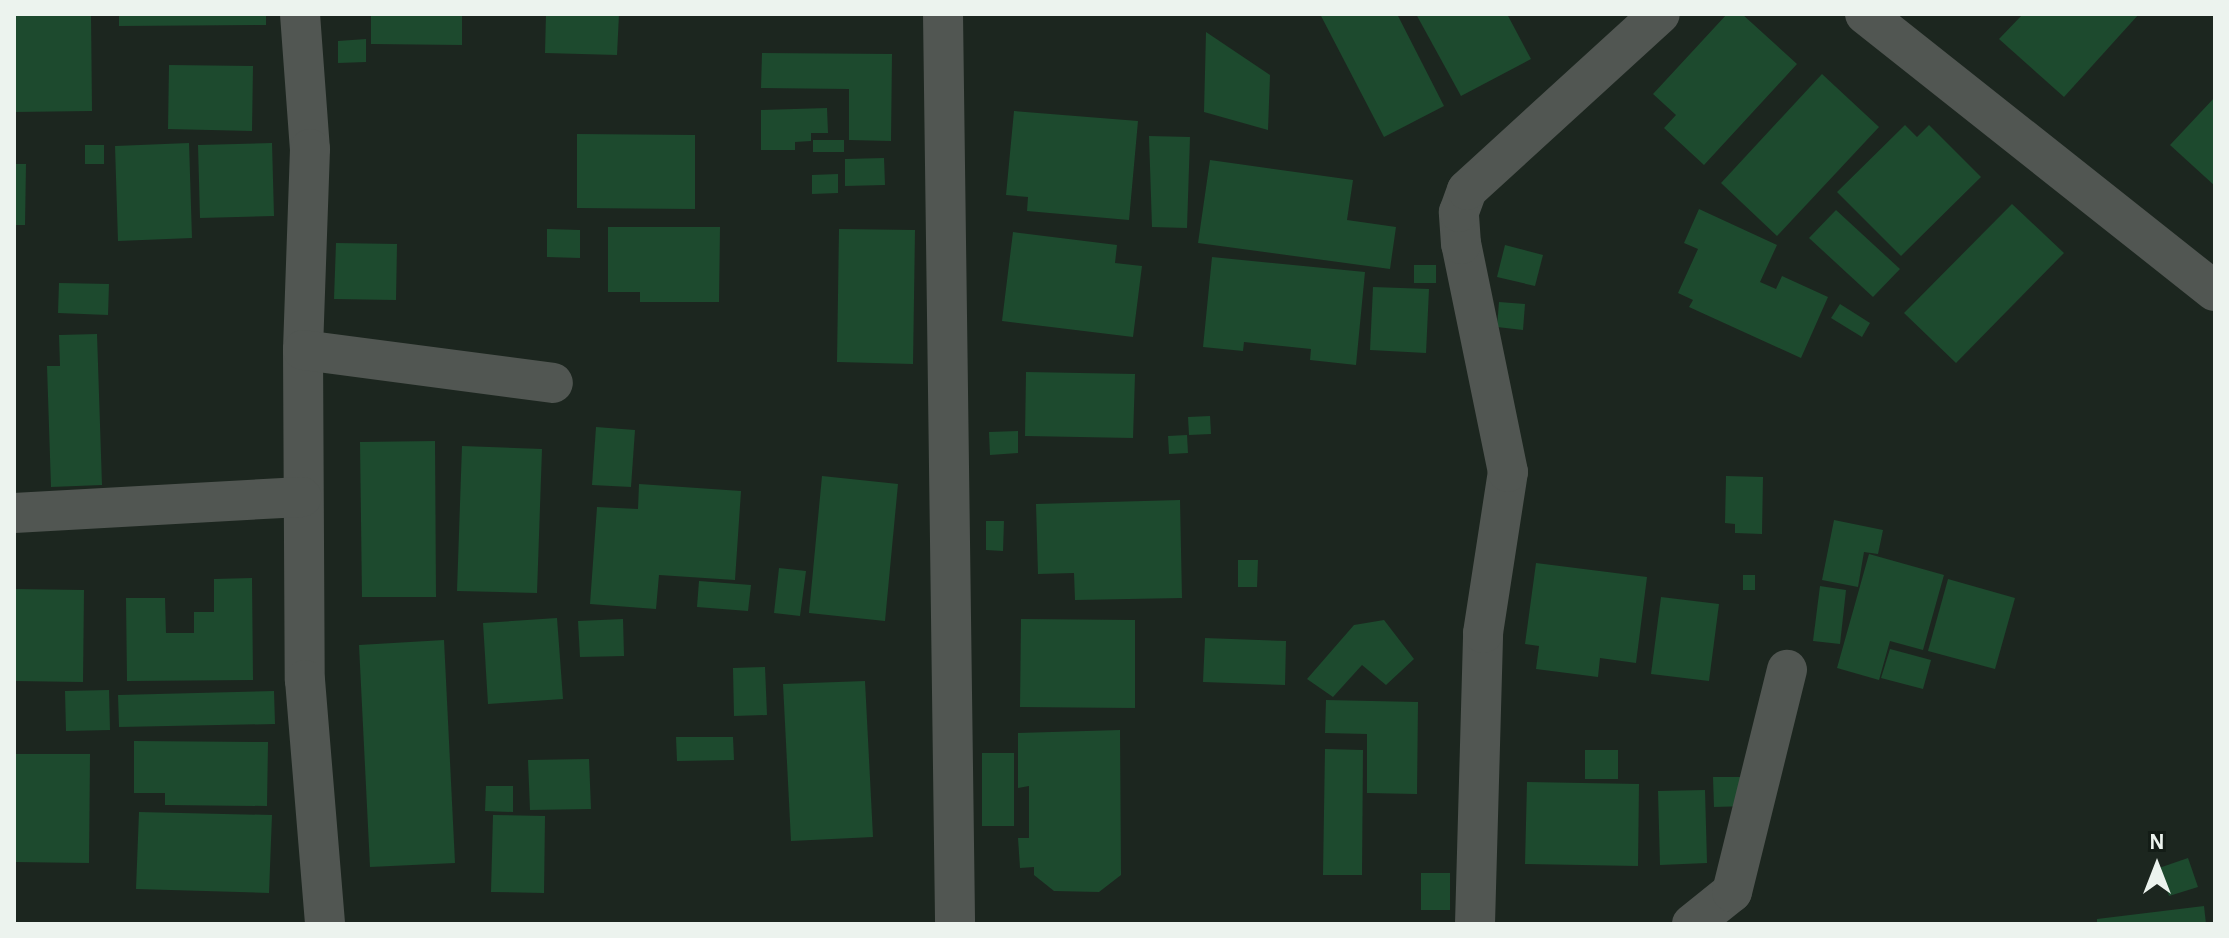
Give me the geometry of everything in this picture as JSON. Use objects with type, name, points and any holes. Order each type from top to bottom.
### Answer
[{"type":"street","points":[[300,14],[310,149],[303,350],[305,680],[325,924]]},
{"type":"street","points":[[943,14],[955,924]]},
{"type":"street","points":[[1475,924],[1483,633],[1508,472],[1461,244],[1459,212],[1467,190],[1660,14]]},
{"type":"street","points":[[1865,14],[2215,291]]},
{"type":"street","points":[[303,350],[553,383]]},
{"type":"street","points":[[14,513],[302,497]]},
{"type":"street","points":[[1692,924],[1732,892],[1787,670]]},
{"type":"building","points":[[14,14],[91,14],[92,111],[14,112]]},
{"type":"building","points":[[119,14],[266,14],[266,25],[119,26]]},
{"type":"building","points":[[371,14],[462,14],[462,45],[371,44]]},
{"type":"building","points":[[546,14],[619,14],[617,55],[545,53]]},
{"type":"building","points":[[1320,14],[1397,14],[1444,106],[1384,137]]},
{"type":"building","points":[[1416,14],[1507,14],[1531,59],[1461,96]]},
{"type":"building","points":[[1727,14],[1742,14],[1797,64],[1704,165],[1664,128],[1676,115],[1653,94]]},
{"type":"building","points":[[2023,14],[2139,14],[2064,97],[1999,39]]},
{"type":"building","points":[[1206,32],[1270,75],[1268,130],[1204,112]]},
{"type":"building","points":[[366,39],[366,62],[338,63],[338,41]]},
{"type":"building","points":[[762,53],[892,54],[891,141],[849,140],[849,89],[761,88]]},
{"type":"building","points":[[169,65],[253,66],[252,131],[168,129]]},
{"type":"building","points":[[1822,74],[1879,127],[1777,236],[1721,183]]},
{"type":"building","points":[[2215,97],[2215,186],[2170,145]]},
{"type":"building","points":[[827,108],[828,133],[811,133],[811,141],[795,142],[795,150],[761,150],[761,110]]},
{"type":"building","points":[[1014,111],[1138,121],[1129,220],[1027,211],[1028,197],[1006,195]]},
{"type":"building","points":[[1905,125],[1917,137],[1929,125],[1981,177],[1901,256],[1837,192]]},
{"type":"building","points":[[577,134],[695,135],[695,209],[577,208]]},
{"type":"building","points":[[1149,136],[1190,137],[1187,228],[1152,227]]},
{"type":"building","points":[[813,140],[844,140],[844,152],[813,152]]},
{"type":"building","points":[[189,143],[192,238],[118,241],[115,146]]},
{"type":"building","points":[[272,143],[274,216],[200,218],[198,145]]},
{"type":"building","points":[[85,145],[104,145],[104,164],[85,164]]},
{"type":"building","points":[[884,158],[885,185],[845,186],[845,159]]},
{"type":"building","points":[[1210,160],[1353,180],[1347,220],[1396,227],[1390,269],[1198,243]]},
{"type":"building","points":[[14,164],[26,164],[25,225],[14,225]]},
{"type":"building","points":[[838,174],[838,193],[812,194],[812,175]]},
{"type":"building","points":[[2012,204],[2064,253],[1956,363],[1904,313]]},
{"type":"building","points":[[1699,209],[1777,245],[1760,282],[1776,289],[1782,276],[1828,297],[1801,358],[1689,307],[1693,300],[1678,293],[1698,249],[1684,243]]},
{"type":"building","points":[[1836,210],[1900,269],[1873,297],[1809,238]]},
{"type":"building","points":[[608,227],[720,227],[719,302],[640,302],[640,292],[608,292]]},
{"type":"building","points":[[547,229],[580,230],[580,258],[547,257]]},
{"type":"building","points":[[839,229],[915,230],[913,364],[837,362]]},
{"type":"building","points":[[1013,232],[1117,245],[1115,263],[1142,266],[1133,337],[1002,321]]},
{"type":"building","points":[[336,243],[397,244],[396,300],[334,299]]},
{"type":"building","points":[[1505,245],[1543,255],[1535,286],[1497,277]]},
{"type":"building","points":[[1212,257],[1365,272],[1356,365],[1310,360],[1311,349],[1244,342],[1243,351],[1203,347]]},
{"type":"building","points":[[1414,265],[1436,265],[1436,283],[1414,283]]},
{"type":"building","points":[[59,283],[109,284],[108,315],[58,313]]},
{"type":"building","points":[[1373,287],[1429,289],[1426,353],[1370,350]]},
{"type":"building","points":[[1499,302],[1525,304],[1523,330],[1497,327]]},
{"type":"building","points":[[1840,304],[1870,323],[1862,337],[1831,318]]},
{"type":"building","points":[[97,334],[102,485],[51,487],[47,366],[60,366],[59,335]]},
{"type":"building","points":[[1026,372],[1135,374],[1133,438],[1025,436]]},
{"type":"building","points":[[1210,416],[1211,434],[1189,435],[1188,417]]},
{"type":"building","points":[[596,427],[635,430],[631,487],[592,485]]},
{"type":"building","points":[[1018,431],[1018,453],[990,455],[989,432]]},
{"type":"building","points":[[1187,435],[1188,453],[1169,454],[1168,436]]},
{"type":"building","points":[[435,441],[436,597],[362,597],[360,442]]},
{"type":"building","points":[[462,446],[542,449],[537,593],[457,591]]},
{"type":"building","points":[[822,476],[898,484],[885,621],[809,613]]},
{"type":"building","points":[[1726,476],[1763,477],[1762,534],[1735,533],[1735,524],[1725,523]]},
{"type":"building","points":[[639,484],[741,491],[735,580],[659,575],[656,609],[590,604],[597,507],[638,509]]},
{"type":"building","points":[[1180,500],[1182,598],[1075,600],[1074,573],[1038,574],[1036,504]]},
{"type":"building","points":[[1834,520],[1883,530],[1878,554],[1864,552],[1858,587],[1822,580]]},
{"type":"building","points":[[986,521],[1004,521],[1003,551],[986,550]]},
{"type":"building","points":[[1869,554],[1944,575],[1923,650],[1890,641],[1879,680],[1837,668]]},
{"type":"building","points":[[1238,560],[1258,560],[1257,587],[1238,587]]},
{"type":"building","points":[[1536,563],[1647,577],[1636,663],[1600,658],[1598,677],[1536,669],[1539,646],[1525,644]]},
{"type":"building","points":[[779,568],[806,571],[800,616],[774,613]]},
{"type":"building","points":[[1743,575],[1755,575],[1755,590],[1743,590]]},
{"type":"building","points":[[252,578],[253,680],[127,681],[126,598],[165,598],[166,633],[194,633],[194,612],[214,612],[214,579]]},
{"type":"building","points":[[1948,579],[2015,598],[1995,669],[1928,651]]},
{"type":"building","points":[[699,581],[751,585],[748,611],[697,607]]},
{"type":"building","points":[[1820,586],[1846,590],[1840,644],[1813,641]]},
{"type":"building","points":[[14,589],[84,590],[83,682],[14,681]]},
{"type":"building","points":[[1661,597],[1719,604],[1709,681],[1651,674]]},
{"type":"building","points":[[557,618],[563,699],[488,704],[483,623]]},
{"type":"building","points":[[623,619],[624,656],[580,657],[578,621]]},
{"type":"building","points":[[1021,619],[1135,620],[1135,708],[1020,707]]},
{"type":"building","points":[[1384,620],[1414,659],[1386,685],[1362,665],[1333,697],[1307,679],[1354,625]]},
{"type":"building","points":[[1205,638],[1286,641],[1285,685],[1203,682]]},
{"type":"building","points":[[444,640],[455,863],[370,867],[359,645]]},
{"type":"building","points":[[1890,649],[1931,660],[1923,689],[1881,678]]},
{"type":"building","points":[[765,667],[767,715],[734,716],[733,668]]},
{"type":"building","points":[[865,681],[873,837],[791,841],[783,684]]},
{"type":"building","points":[[109,690],[110,730],[66,731],[65,691]]},
{"type":"building","points":[[274,691],[275,724],[119,727],[118,695]]},
{"type":"building","points":[[1326,700],[1418,702],[1417,794],[1367,793],[1367,734],[1325,733]]},
{"type":"building","points":[[1120,730],[1121,875],[1099,892],[1054,891],[1034,875],[1034,867],[1020,868],[1018,838],[1029,838],[1029,786],[1018,788],[1018,733]]},
{"type":"building","points":[[676,737],[733,737],[734,760],[677,761]]},
{"type":"building","points":[[134,741],[268,742],[267,806],[165,805],[165,793],[134,793]]},
{"type":"building","points":[[1325,749],[1363,750],[1362,875],[1323,875]]},
{"type":"building","points":[[1585,750],[1618,750],[1618,779],[1585,779]]},
{"type":"building","points":[[982,753],[1014,753],[1014,826],[982,826]]},
{"type":"building","points":[[14,754],[90,754],[89,863],[14,862]]},
{"type":"building","points":[[589,759],[591,809],[530,810],[528,760]]},
{"type":"building","points":[[1713,777],[1748,777],[1748,806],[1714,807]]},
{"type":"building","points":[[1527,782],[1639,784],[1638,866],[1525,864]]},
{"type":"building","points":[[486,786],[513,786],[513,812],[485,811]]},
{"type":"building","points":[[1705,790],[1707,863],[1660,865],[1658,791]]},
{"type":"building","points":[[139,812],[272,815],[269,893],[136,889]]},
{"type":"building","points":[[493,815],[545,816],[544,893],[491,892]]},
{"type":"building","points":[[2188,858],[2198,887],[2169,896],[2159,868]]},
{"type":"building","points":[[1421,873],[1450,873],[1450,910],[1421,910]]},
{"type":"building","points":[[2204,906],[2206,924],[2097,924],[2097,919]]}]
